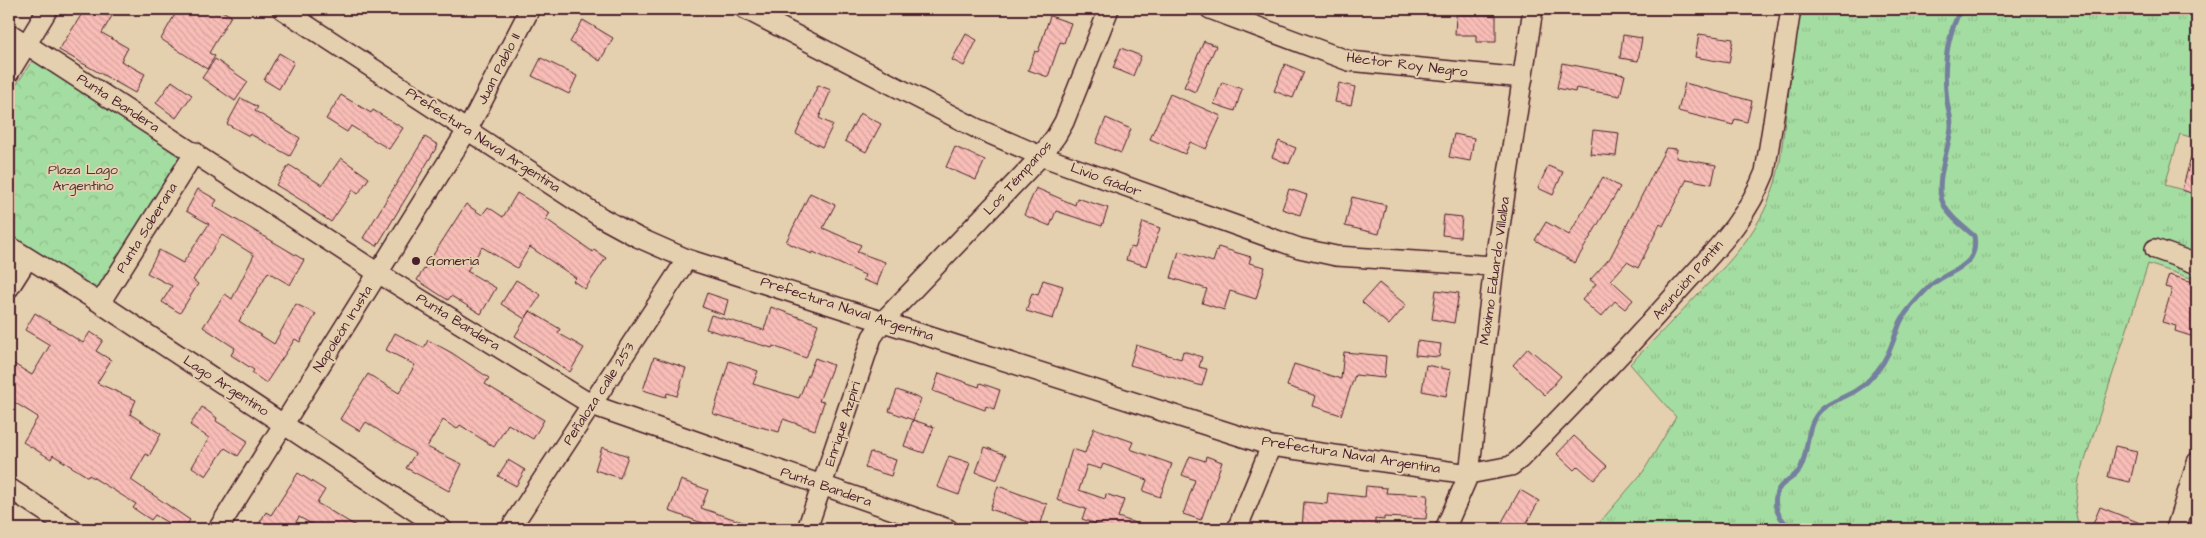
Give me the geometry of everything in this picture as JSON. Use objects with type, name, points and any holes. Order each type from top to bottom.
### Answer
[{"type":"street","points":[[9,73],[48,9]]},
{"type":"street","name":"Prefectura Naval Argentina","points":[[282,9],[602,218],[637,237],[687,259],[884,320],[1271,446],[1469,474]]},
{"type":"street","name":"Juan Pablo II","points":[[468,130],[530,9]]},
{"type":"street","name":"Livio Gádor","points":[[744,9],[976,128],[1041,156],[1299,248],[1336,256],[1494,266]]},
{"type":"street","name":"Los Témpanos","points":[[884,320],[1041,156],[1056,136],[1064,122],[1109,9]]},
{"type":"street","name":"Héctor Roy Negro","points":[[1210,9],[1349,61],[1523,78]]},
{"type":"street","name":"Máximo Eduardo Villalba","points":[[1445,529],[1469,474],[1494,266],[1532,9]]},
{"type":"street","name":"Asunción Pantin","points":[[1469,474],[1511,466],[1520,459],[1628,347],[1741,220],[1756,195],[1765,172],[1790,9]]},
{"type":"street","name":"Punta Bandera","points":[[9,33],[378,273],[592,405],[948,529]]},
{"type":"street","name":"Napoleón Irusta","points":[[218,529],[468,130]]},
{"type":"street","name":"Punta Soberana","points":[[100,303],[194,152]]},
{"type":"street","name":"Lago Argentino","points":[[9,246],[100,303],[442,529]]},
{"type":"street","points":[[2155,249],[2197,264]]},
{"type":"street","points":[[9,288],[28,258]]},
{"type":"street","name":"Peñaloza calle 253","points":[[510,529],[687,259]]},
{"type":"street","name":"Enrique Azpiri","points":[[807,529],[872,337],[884,320]]},
{"type":"street","points":[[1237,529],[1271,446]]},
{"type":"street","points":[[2176,529],[2197,462]]},
{"type":"street","points":[[9,488],[72,529]]},
{"type":"green space","points":[[1799,9],[2197,9],[2197,139],[2180,134],[2165,185],[2197,194],[2197,280],[2148,264],[2079,479],[2075,509],[2079,529],[1594,529],[1643,472],[1676,417],[1630,364],[1726,265],[1750,235],[1768,202],[1780,162]]},
{"type":"green space","name":"Plaza Lago Argentino","points":[[34,58],[183,156],[98,294],[9,235],[9,96]]},
{"type":"building","points":[[85,9],[116,9],[102,33],[128,48],[121,61],[145,74],[135,93],[59,50]]},
{"type":"building","points":[[178,9],[219,9],[231,16],[209,53],[215,56],[207,69],[161,39]]},
{"type":"building","points":[[1456,15],[1496,15],[1496,42],[1476,42],[1476,35],[1455,35]]},
{"type":"building","points":[[1050,16],[1071,23],[1064,43],[1060,42],[1048,77],[1028,70],[1035,51],[1038,52]]},
{"type":"building","points":[[583,20],[613,38],[600,61],[570,42]]},
{"type":"building","points":[[966,34],[977,40],[964,66],[952,60]]},
{"type":"building","points":[[1699,34],[1733,39],[1729,63],[1695,57]]},
{"type":"building","points":[[1623,35],[1642,38],[1638,61],[1620,58]]},
{"type":"building","points":[[1204,41],[1216,46],[1195,92],[1184,87]]},
{"type":"building","points":[[1121,48],[1141,56],[1133,76],[1113,68]]},
{"type":"building","points":[[279,53],[294,62],[279,89],[264,80]]},
{"type":"building","points":[[541,58],[577,76],[569,94],[532,76]]},
{"type":"building","points":[[215,59],[248,82],[235,101],[202,78]]},
{"type":"building","points":[[1562,63],[1625,75],[1620,96],[1576,88],[1575,92],[1557,88]]},
{"type":"building","points":[[1285,64],[1304,72],[1293,98],[1274,91]]},
{"type":"building","points":[[172,81],[192,95],[176,118],[156,103]]},
{"type":"building","points":[[1222,82],[1242,89],[1235,111],[1214,104]]},
{"type":"building","points":[[1339,83],[1355,87],[1351,105],[1335,102]]},
{"type":"building","points":[[1685,83],[1752,101],[1747,122],[1735,119],[1733,125],[1678,111]]},
{"type":"building","points":[[818,85],[831,90],[819,118],[833,125],[822,147],[796,134]]},
{"type":"building","points":[[1170,94],[1221,116],[1206,149],[1190,142],[1185,154],[1150,139]]},
{"type":"building","points":[[341,95],[371,113],[373,110],[403,128],[389,149],[351,126],[347,132],[326,119]]},
{"type":"building","points":[[241,98],[258,107],[255,111],[300,138],[290,156],[250,134],[249,136],[227,124]]},
{"type":"building","points":[[860,113],[881,124],[866,152],[845,141]]},
{"type":"building","points":[[1106,118],[1131,129],[1121,153],[1096,143]]},
{"type":"building","points":[[1593,130],[1619,133],[1616,156],[1590,154]]},
{"type":"building","points":[[1454,134],[1474,138],[1470,161],[1449,157]]},
{"type":"building","points":[[425,137],[438,145],[377,246],[363,238]]},
{"type":"building","points":[[1279,141],[1296,148],[1289,164],[1272,157]]},
{"type":"building","points":[[955,147],[985,160],[976,180],[946,167]]},
{"type":"building","points":[[1666,148],[1677,149],[1676,158],[1716,165],[1712,184],[1687,179],[1663,226],[1660,224],[1638,268],[1627,262],[1611,280],[1633,300],[1625,309],[1615,301],[1601,317],[1582,300],[1596,284],[1590,280],[1610,258]]},
{"type":"building","points":[[2193,150],[2197,151],[2197,195],[2182,190]]},
{"type":"building","points":[[341,158],[369,178],[358,194],[353,190],[331,222],[309,205],[276,185],[289,165],[322,185]]},
{"type":"building","points":[[1548,166],[1563,172],[1553,195],[1538,188]]},
{"type":"building","points":[[1603,177],[1620,187],[1575,263],[1535,240],[1546,222],[1569,235]]},
{"type":"building","points":[[1036,188],[1075,205],[1077,198],[1108,208],[1102,226],[1056,211],[1050,226],[1024,215]]},
{"type":"building","points":[[198,189],[217,200],[213,206],[304,260],[290,285],[268,272],[239,321],[274,344],[296,304],[316,314],[300,342],[295,339],[266,383],[252,373],[254,370],[231,355],[235,348],[203,327],[225,294],[232,299],[254,255],[222,235],[193,280],[198,284],[180,313],[162,302],[172,286],[147,273],[159,250],[183,263],[209,224],[186,211]]},
{"type":"building","points":[[1289,189],[1307,195],[1300,215],[1282,209]]},
{"type":"building","points":[[517,193],[550,213],[546,219],[593,252],[594,250],[606,258],[585,289],[573,281],[576,278],[530,247],[517,268],[482,247],[467,271],[496,288],[481,314],[451,296],[448,300],[417,280],[466,204],[482,215],[488,207],[503,217]]},
{"type":"building","points":[[810,193],[835,205],[823,228],[861,245],[857,252],[885,262],[877,285],[863,280],[865,275],[786,242]]},
{"type":"building","points":[[1352,197],[1386,205],[1379,234],[1345,226]]},
{"type":"building","points":[[1444,215],[1462,217],[1460,237],[1442,235]]},
{"type":"building","points":[[1143,222],[1160,228],[1147,266],[1126,260],[1130,247],[1135,248]]},
{"type":"building","points":[[1218,247],[1251,257],[1249,263],[1265,267],[1256,299],[1230,291],[1224,310],[1202,303],[1207,289],[1171,278],[1179,251],[1213,262]]},
{"type":"building","points":[[2169,275],[2197,283],[2197,338],[2175,331],[2176,326],[2162,322],[2172,289],[2165,287]]},
{"type":"building","points":[[516,280],[541,295],[525,319],[501,304]]},
{"type":"building","points":[[1043,280],[1063,286],[1053,319],[1026,311],[1032,293],[1038,295]]},
{"type":"building","points":[[1379,283],[1406,305],[1389,325],[1362,302]]},
{"type":"building","points":[[1436,290],[1459,293],[1454,323],[1432,319]]},
{"type":"building","points":[[707,293],[728,300],[724,315],[702,307]]},
{"type":"building","points":[[771,307],[818,324],[806,358],[773,346],[772,348],[706,329],[711,315],[764,330]]},
{"type":"building","points":[[530,311],[560,329],[558,333],[584,348],[570,372],[515,336]]},
{"type":"building","points":[[35,313],[83,343],[90,332],[103,340],[96,351],[111,360],[97,383],[136,400],[130,414],[161,434],[149,456],[146,454],[131,480],[190,520],[184,529],[178,529],[155,515],[151,520],[133,508],[136,504],[89,475],[88,477],[53,455],[51,459],[23,442],[38,417],[9,399],[9,361],[32,375],[50,345],[25,330]]},
{"type":"building","points":[[395,333],[424,348],[428,340],[452,353],[489,378],[485,384],[544,420],[533,439],[508,424],[494,447],[460,425],[457,429],[443,420],[427,447],[462,464],[449,491],[406,468],[415,454],[366,422],[360,431],[340,419],[368,374],[399,393],[415,365],[386,350]]},
{"type":"building","points":[[1417,341],[1441,344],[1439,357],[1415,355]]},
{"type":"building","points":[[1136,345],[1181,359],[1183,351],[1202,357],[1199,367],[1207,369],[1202,386],[1130,365]]},
{"type":"building","points":[[1528,348],[1561,376],[1545,395],[1513,365]]},
{"type":"building","points":[[1344,352],[1386,356],[1384,378],[1355,375],[1341,415],[1313,406],[1316,396],[1287,386],[1294,364],[1341,379]]},
{"type":"building","points":[[654,357],[686,368],[677,396],[667,393],[666,397],[643,390]]},
{"type":"building","points":[[815,358],[833,365],[819,401],[824,402],[815,430],[783,419],[779,432],[713,414],[729,361],[758,371],[753,384],[799,398]]},
{"type":"building","points":[[1426,365],[1451,370],[1446,396],[1422,391]]},
{"type":"building","points":[[939,373],[979,387],[980,383],[1000,390],[994,409],[986,406],[985,410],[933,391]]},
{"type":"building","points":[[897,390],[921,399],[913,420],[889,411]]},
{"type":"building","points":[[202,407],[217,418],[216,421],[248,441],[238,456],[225,448],[206,476],[192,467],[209,438],[190,425]]},
{"type":"building","points":[[913,420],[934,427],[924,453],[904,446]]},
{"type":"building","points":[[1094,428],[1133,442],[1130,449],[1172,464],[1160,497],[1143,491],[1147,480],[1103,464],[1101,469],[1087,465],[1079,490],[1105,499],[1106,494],[1124,500],[1118,517],[1147,527],[1147,529],[1110,529],[1082,519],[1086,509],[1057,500],[1072,449],[1085,453]]},
{"type":"building","points":[[1574,436],[1607,466],[1594,480],[1578,466],[1574,470],[1557,454]]},
{"type":"building","points":[[2115,446],[2137,451],[2130,482],[2108,477]]},
{"type":"building","points":[[602,447],[628,456],[620,478],[595,470]]},
{"type":"building","points":[[985,447],[1006,455],[997,480],[976,472]]},
{"type":"building","points":[[870,452],[896,460],[891,476],[865,468]]},
{"type":"building","points":[[949,456],[970,463],[959,495],[937,487]]},
{"type":"building","points":[[1190,456],[1205,461],[1206,456],[1222,462],[1201,520],[1183,514],[1195,480],[1182,475]]},
{"type":"building","points":[[508,460],[525,470],[516,486],[498,476]]},
{"type":"building","points":[[298,473],[325,490],[317,503],[361,529],[321,529],[299,517],[293,527],[297,529],[256,529],[266,512],[271,515]]},
{"type":"building","points":[[681,480],[708,490],[701,508],[757,527],[756,529],[719,529],[669,511]]},
{"type":"building","points":[[998,486],[1047,504],[1040,526],[990,509]]},
{"type":"building","points":[[1366,486],[1387,488],[1386,493],[1428,495],[1426,519],[1384,517],[1384,520],[1375,519],[1375,529],[1302,529],[1304,502],[1327,504],[1328,493],[1365,497]]},
{"type":"building","points":[[1520,490],[1539,501],[1523,529],[1498,529]]},
{"type":"building","points":[[2100,507],[2155,529],[2091,529]]},
{"type":"waterway","points":[[1791,529],[1777,511],[1775,501],[1777,491],[1800,469],[1812,423],[1816,415],[1826,406],[1854,392],[1868,381],[1885,360],[1902,318],[1912,304],[1935,282],[1960,268],[1972,256],[1974,236],[1949,213],[1943,203],[1940,186],[1951,128],[1945,77],[1947,54],[1952,31],[1961,9]]},
{"type":"place","name":"Gomeria","points":[[416,261]]}]
